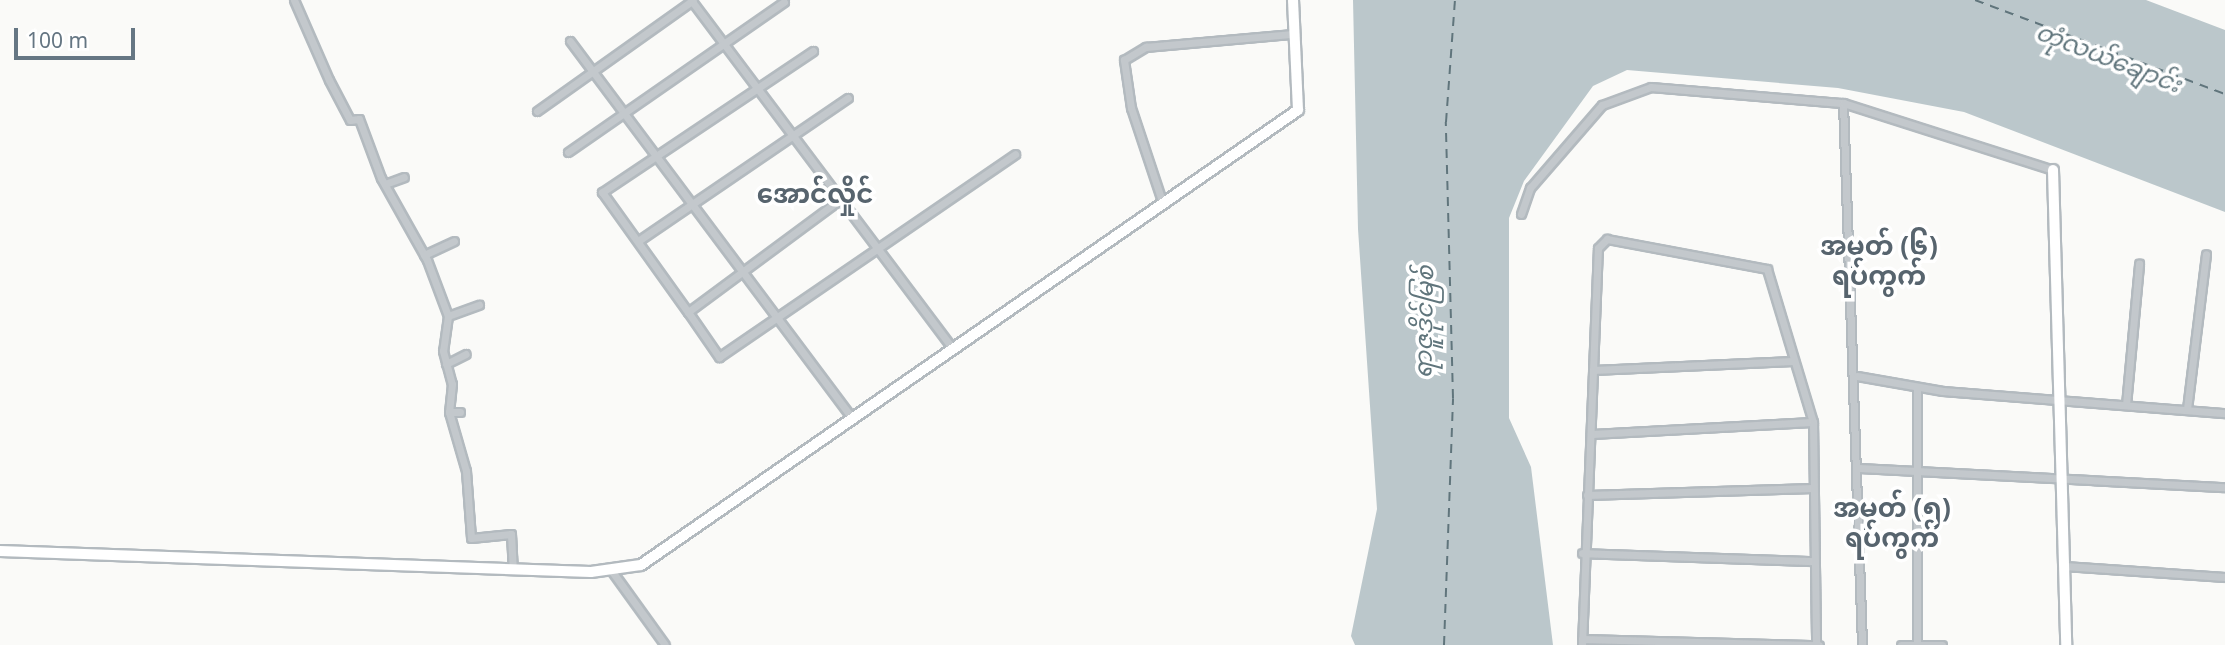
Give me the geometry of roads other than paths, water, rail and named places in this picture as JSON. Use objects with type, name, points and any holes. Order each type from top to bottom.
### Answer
[{"type":"street","points":[[294,0],[350,120],[359,118],[385,184],[424,255],[448,316],[446,364],[452,384],[449,412],[466,471],[471,538],[511,534],[513,569]]},
{"type":"street","points":[[537,111],[591,69],[692,0],[952,348]]},
{"type":"street","points":[[0,551],[513,569],[611,570],[641,565],[1162,201],[1298,110],[1292,34],[1293,0]]},
{"type":"street","points":[[568,152],[784,2]]},
{"type":"street","points":[[1162,201],[1131,108],[1124,60],[1146,47],[1292,34]]},
{"type":"street","points":[[570,41],[746,270],[852,418]]},
{"type":"street","points":[[813,51],[602,192],[719,358],[880,251],[1015,154]]},
{"type":"street","points":[[1521,214],[1530,188],[1615,97],[1651,88],[1843,103],[2053,170],[2066,645]]},
{"type":"street","points":[[638,242],[848,98]]},
{"type":"street","points":[[1843,103],[1857,376],[1862,645]]},
{"type":"street","points":[[385,184],[404,177]]},
{"type":"street","points":[[688,312],[842,198]]},
{"type":"street","points":[[1607,239],[1764,266],[1813,422],[1812,561],[1817,645],[1582,642],[1582,553],[1593,370],[1598,248],[1607,239]]},
{"type":"street","points":[[424,255],[454,241]]},
{"type":"street","points":[[2187,409],[2206,254]]},
{"type":"street","points":[[2126,405],[2138,264]]},
{"type":"street","points":[[448,316],[479,305]]},
{"type":"street","points":[[446,364],[466,354]]},
{"type":"street","points":[[1593,370],[1793,361]]},
{"type":"street","points":[[1857,376],[1917,387],[2058,401],[2225,412]]},
{"type":"street","points":[[1917,387],[1917,645]]},
{"type":"street","points":[[449,412],[460,412]]},
{"type":"street","points":[[1591,434],[1813,422]]},
{"type":"street","points":[[1859,468],[2062,482],[2134,479],[2225,487]]},
{"type":"street","points":[[1587,495],[1813,488]]},
{"type":"street","points":[[1582,553],[1812,561]]},
{"type":"street","points":[[2064,566],[2225,577]]},
{"type":"street","points":[[611,570],[665,645]]},
{"type":"street","points":[[1901,645],[1942,645]]},
{"type":"water","points":[[1353,0],[2146,0],[2225,30],[2225,212],[1964,112],[1838,88],[1627,70],[1593,86],[1524,181],[1509,218],[1509,418],[1531,467],[1553,645],[1355,645],[1351,636],[1377,509],[1358,229]]},
{"type":"district","name":"အောင်လှိုင်","points":[[815,194]]},
{"type":"district","name":"အမှတ် (၆) ရပ်ကွက်","points":[[1879,261]]},
{"type":"district","name":"အမှတ် (၅) ရပ်ကွက်","points":[[1892,523]]},
{"type":"water label","name":"တုံလယ်ချောင်း","points":[[2109,57]]},
{"type":"water label","name":"ရာဇူဒိုင်မြစ်","points":[[1423,322]]}]
